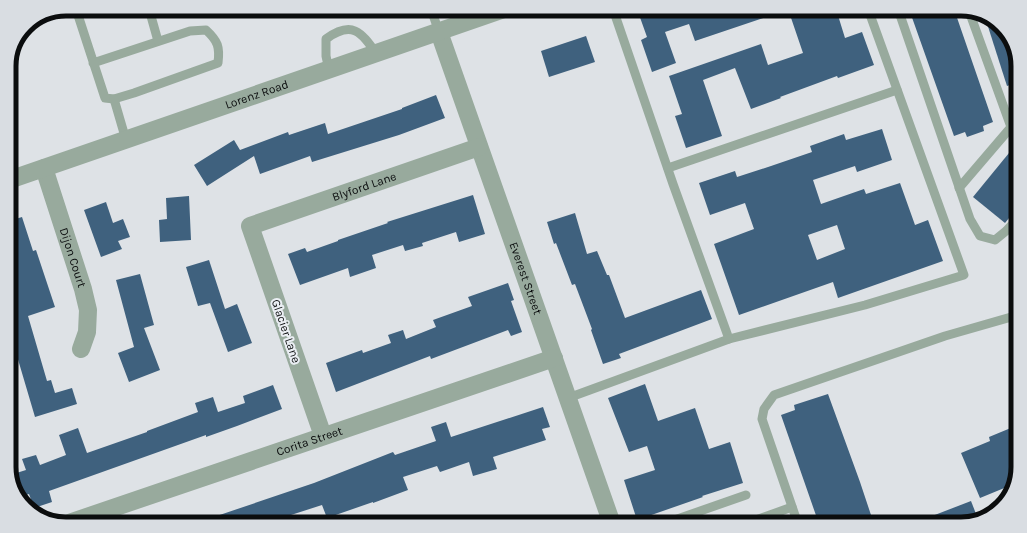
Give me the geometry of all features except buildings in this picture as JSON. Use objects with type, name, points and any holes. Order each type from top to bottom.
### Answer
[{"type":"street","name":"Lorenz Road","points":[[16,178],[484,16]]},
{"type":"street","name":"Everest Street","points":[[439,32],[610,517]]},
{"type":"street","name":"Blyford Lane","points":[[250,226],[479,147]]},
{"type":"street","name":"Dijon Court","points":[[44,168],[83,289],[88,310],[87,332],[81,349]]},
{"type":"street","name":"Glacier Lane","points":[[250,226],[323,436]]},
{"type":"street","name":"Corita Street","points":[[86,517],[554,358]]},
{"type":"lane","points":[[78,16],[93,63],[105,98],[114,99],[218,63],[220,51],[215,38],[206,30],[190,31],[93,63]]},
{"type":"lane","points":[[151,16],[158,41]]},
{"type":"lane","points":[[433,16],[439,32]]},
{"type":"lane","points":[[615,16],[729,339]]},
{"type":"lane","points":[[568,398],[729,339],[865,305],[964,275],[871,16]]},
{"type":"lane","points":[[900,16],[970,219],[980,236],[995,240],[1011,226]]},
{"type":"lane","points":[[960,188],[1011,127],[970,17]]},
{"type":"lane","points":[[329,70],[326,56],[326,39],[336,32],[351,29],[363,35],[376,53]]},
{"type":"lane","points":[[668,168],[897,90]]},
{"type":"lane","points":[[114,99],[126,140]]},
{"type":"lane","points":[[796,517],[762,419],[764,409],[774,394],[945,336],[1011,316]]},
{"type":"lane","points":[[683,517],[746,495]]},
{"type":"lane","points":[[764,517],[792,507]]}]
